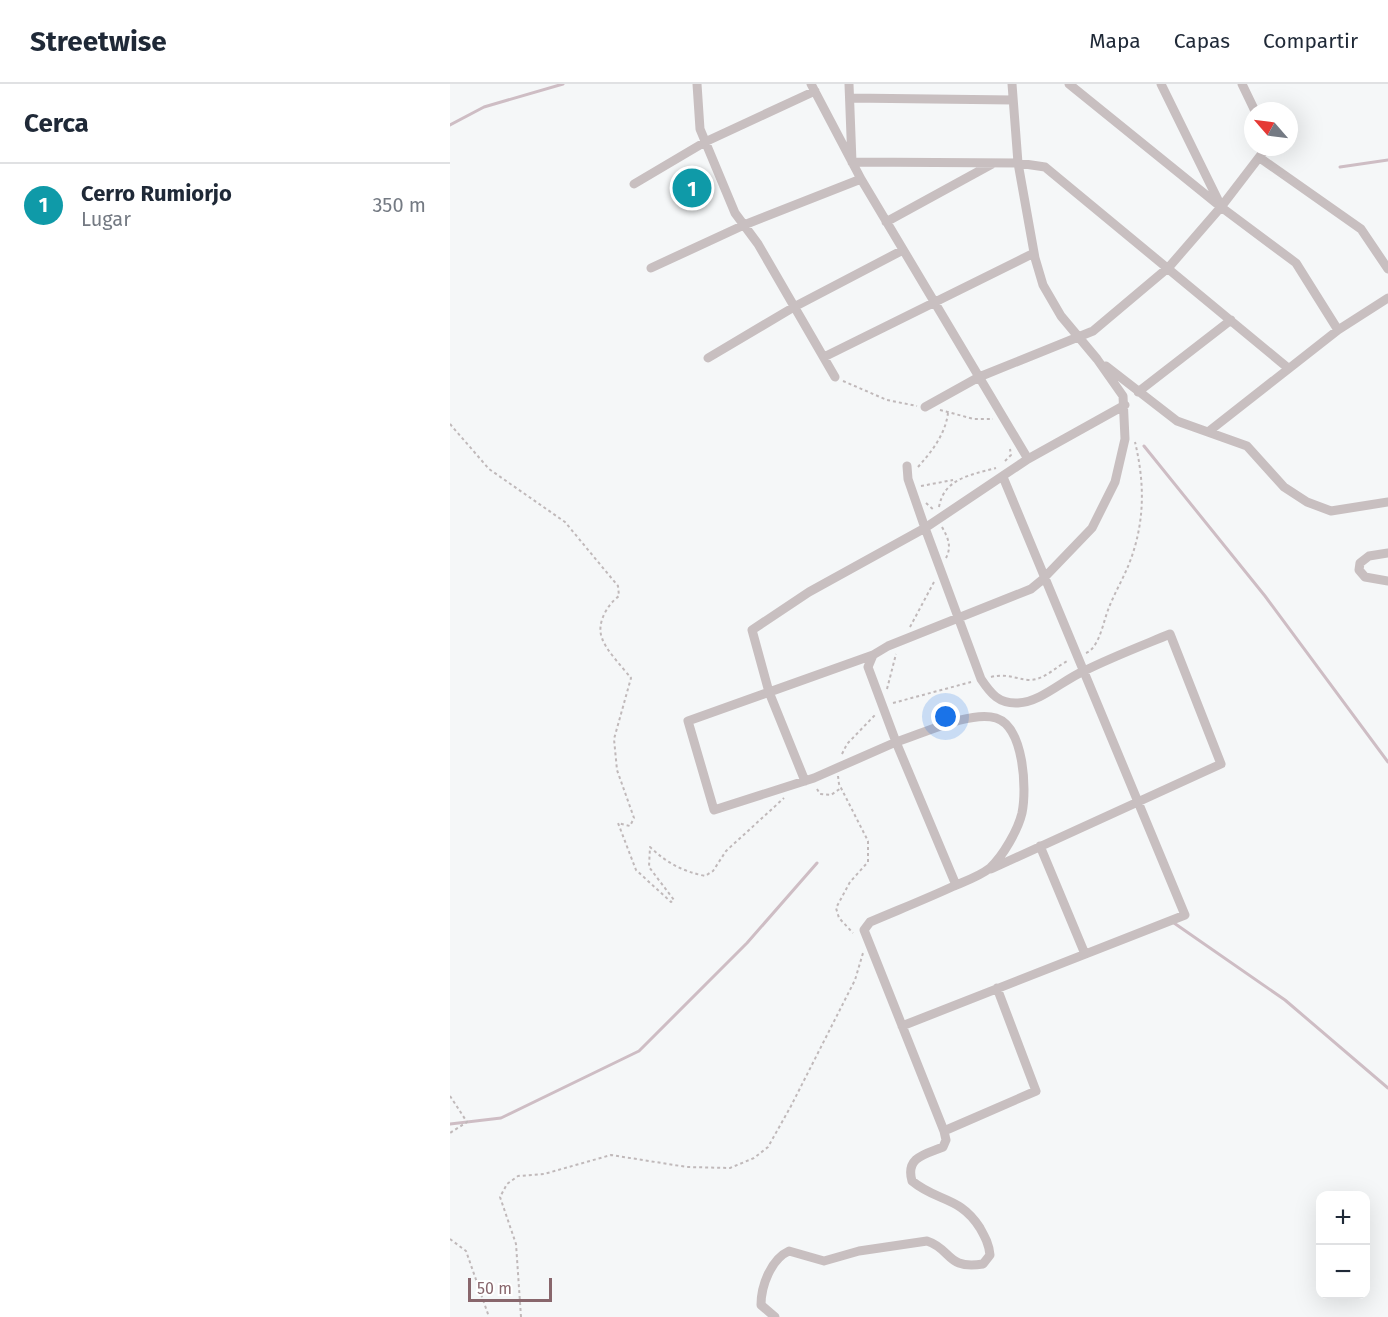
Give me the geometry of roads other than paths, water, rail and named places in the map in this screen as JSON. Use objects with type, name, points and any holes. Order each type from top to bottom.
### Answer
[{"type":"street","points":[[697,84],[700,129],[735,213],[835,377]]},
{"type":"street","points":[[849,84],[852,162]]},
{"type":"street","points":[[983,873],[1000,857],[1022,814],[1024,793],[1020,751],[1014,731],[998,719],[977,716],[896,741],[809,779],[714,810],[688,722],[873,655],[903,640],[1031,589],[1045,578],[1092,528],[1106,504],[1115,482],[1125,439],[1125,405],[1118,388],[1061,316],[1043,285],[1034,253],[1018,164],[1012,84]]},
{"type":"street","points":[[1070,84],[1221,207],[1296,263],[1338,330]]},
{"type":"street","points":[[1161,84],[1221,207]]},
{"type":"street","points":[[1242,84],[1251,102]]},
{"type":"street","points":[[634,184],[705,142],[813,88],[861,179],[1028,459]]},
{"type":"street","points":[[850,98],[1013,100]]},
{"type":"street","points":[[925,407],[979,377],[1093,331],[1168,267],[1221,207],[1260,158],[1361,229],[1388,269]]},
{"type":"street","points":[[852,162],[994,163],[1045,167],[1288,368]]},
{"type":"street","points":[[886,222],[994,163]]},
{"type":"street","points":[[651,268],[744,225],[861,179]]},
{"type":"street","points":[[708,358],[794,307],[903,250]]},
{"type":"street","points":[[824,357],[1034,253]]},
{"type":"street","points":[[1208,432],[1338,330],[1388,298]]},
{"type":"street","points":[[1138,392],[1231,320]]},
{"type":"street","points":[[1096,359],[1177,421],[1247,446],[1284,487],[1307,502],[1331,511],[1388,501]]},
{"type":"street","points":[[809,779],[769,692],[752,635],[754,627],[809,592],[925,528],[1028,459],[1125,405]]},
{"type":"street","points":[[775,1317],[761,1305],[761,1298],[765,1282],[776,1261],[789,1251],[824,1261],[859,1251],[927,1241],[933,1243],[956,1263],[975,1265],[988,1260],[989,1248],[986,1238],[966,1209],[912,1181],[911,1166],[915,1158],[943,1147],[946,1140],[870,949],[864,930],[866,925],[1221,764],[1170,634],[1083,671],[1032,700],[1017,703],[1002,701],[992,695],[981,679],[940,569],[909,482],[907,466]]},
{"type":"street","points":[[902,1026],[1185,915],[1003,477]]},
{"type":"street","points":[[1388,553],[1369,556],[1360,563],[1359,570],[1365,577],[1388,581]]},
{"type":"street","points":[[873,655],[868,667],[882,706],[956,885]]},
{"type":"street","points":[[1040,846],[1085,954]]},
{"type":"street","points":[[944,1131],[1036,1092],[997,988]]},
{"type":"waterway","points":[[450,125],[484,107],[563,84]]},
{"type":"waterway","points":[[1340,167],[1388,160]]},
{"type":"waterway","points":[[1144,446],[1265,596],[1388,762]]},
{"type":"waterway","points":[[450,1124],[501,1118],[639,1051],[747,943],[817,863]]},
{"type":"waterway","points":[[1174,923],[1285,1000],[1388,1088]]},
{"type":"place","name":"Cerro Rumiorjo","points":[[692,188]]}]
